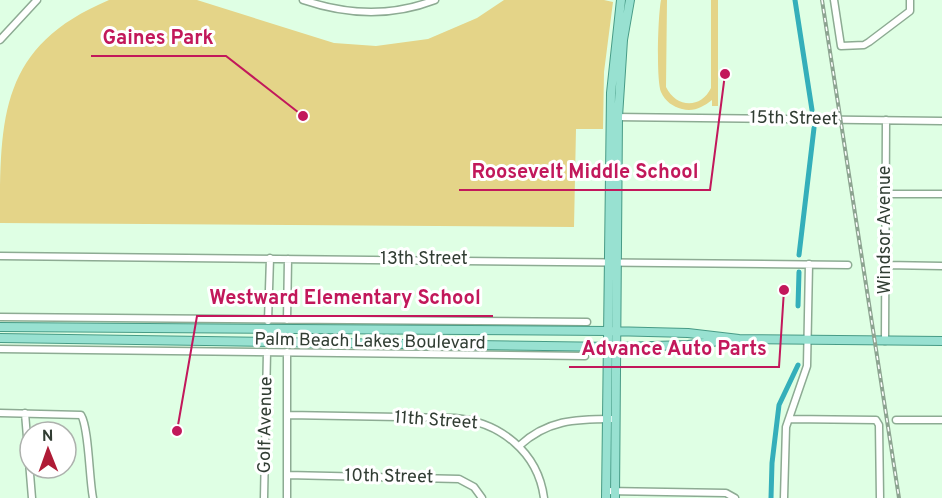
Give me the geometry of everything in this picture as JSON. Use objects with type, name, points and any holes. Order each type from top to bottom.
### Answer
[{"type":"main road","points":[[613,331],[618,263],[613,56],[621,0]]},
{"type":"main road","points":[[610,495],[613,331],[610,260],[614,117],[630,0]]},
{"type":"main road","name":"Palm Beach Lakes Boulevard","points":[[0,327],[443,331],[545,326],[688,333],[739,339],[942,341]]},
{"type":"main road","points":[[121,328],[121,340]]},
{"type":"main road","points":[[443,331],[443,343]]},
{"type":"main road","name":"Palm Beach Lakes Boulevard","points":[[0,338],[479,343],[613,347],[688,345],[739,339]]},
{"type":"street","points":[[0,40],[37,0]]},
{"type":"street","points":[[303,0],[338,10],[366,13],[409,8],[435,0]]},
{"type":"street","points":[[834,0],[841,46],[864,45],[869,42],[910,11],[910,0]]},
{"type":"street","name":"15th Street","points":[[614,117],[942,121]]},
{"type":"street","name":"Windsor Avenue","points":[[885,341],[886,120]]},
{"type":"street","points":[[885,194],[942,194]]},
{"type":"street","name":"13th Street","points":[[0,256],[848,264]]},
{"type":"street","points":[[268,321],[270,258]]},
{"type":"street","points":[[287,320],[288,259]]},
{"type":"street","points":[[784,498],[785,437],[806,372],[809,264]]},
{"type":"street","points":[[885,265],[942,266]]},
{"type":"street","points":[[0,318],[287,320],[545,326],[587,322]]},
{"type":"street","points":[[29,318],[29,327]]},
{"type":"street","points":[[347,321],[347,330]]},
{"type":"street","points":[[29,339],[29,349]]},
{"type":"street","points":[[346,342],[346,352]]},
{"type":"street","points":[[479,343],[479,354]]},
{"type":"street","points":[[0,349],[585,356]]},
{"type":"street","name":"Golf Avenue","points":[[264,498],[267,352]]},
{"type":"street","name":"Golf Avenue","points":[[287,352],[287,498]]},
{"type":"street","points":[[0,413],[81,415],[86,423],[87,455],[93,498]]},
{"type":"street","points":[[25,413],[32,498]]},
{"type":"street","name":"11th Street","points":[[288,415],[466,419],[499,430],[519,446],[535,469],[544,498]]},
{"type":"street","points":[[519,446],[540,429],[557,422],[611,419]]},
{"type":"street","points":[[789,419],[876,420],[879,425],[880,498]]},
{"type":"street","points":[[896,420],[942,420]]},
{"type":"street","name":"10th Street","points":[[287,475],[459,479],[474,487],[482,498]]},
{"type":"street","points":[[610,495],[726,492],[735,498]]},
{"type":"shaded area","points":[[109,0],[197,0],[334,43],[376,46],[428,39],[477,18],[504,0],[604,0],[613,2],[604,72],[603,129],[576,129],[574,227],[0,223],[2,149],[6,118],[14,89],[27,63],[46,39],[73,18]]},
{"type":"shaded area","points":[[661,0],[667,0],[666,87],[676,99],[688,103],[701,100],[711,88],[711,0],[718,0],[718,106],[712,106],[712,100],[698,108],[682,109],[670,103],[661,92],[658,33]]},
{"type":"waterway","points":[[795,0],[812,110]]},
{"type":"waterway","points":[[799,255],[814,128]]},
{"type":"waterway","points":[[798,306],[799,272]]},
{"type":"waterway","points":[[771,498],[772,463],[779,405],[798,365]]},
{"type":"railway","points":[[822,0],[899,498]]},
{"type":"place","name":"Roosevelt Middle School","points":[[725,74]]},
{"type":"place","name":"Gaines Park","points":[[303,116]]},
{"type":"place","name":"Advance Auto Parts","points":[[784,290]]},
{"type":"place","name":"Westward Elementary School","points":[[177,431]]}]
